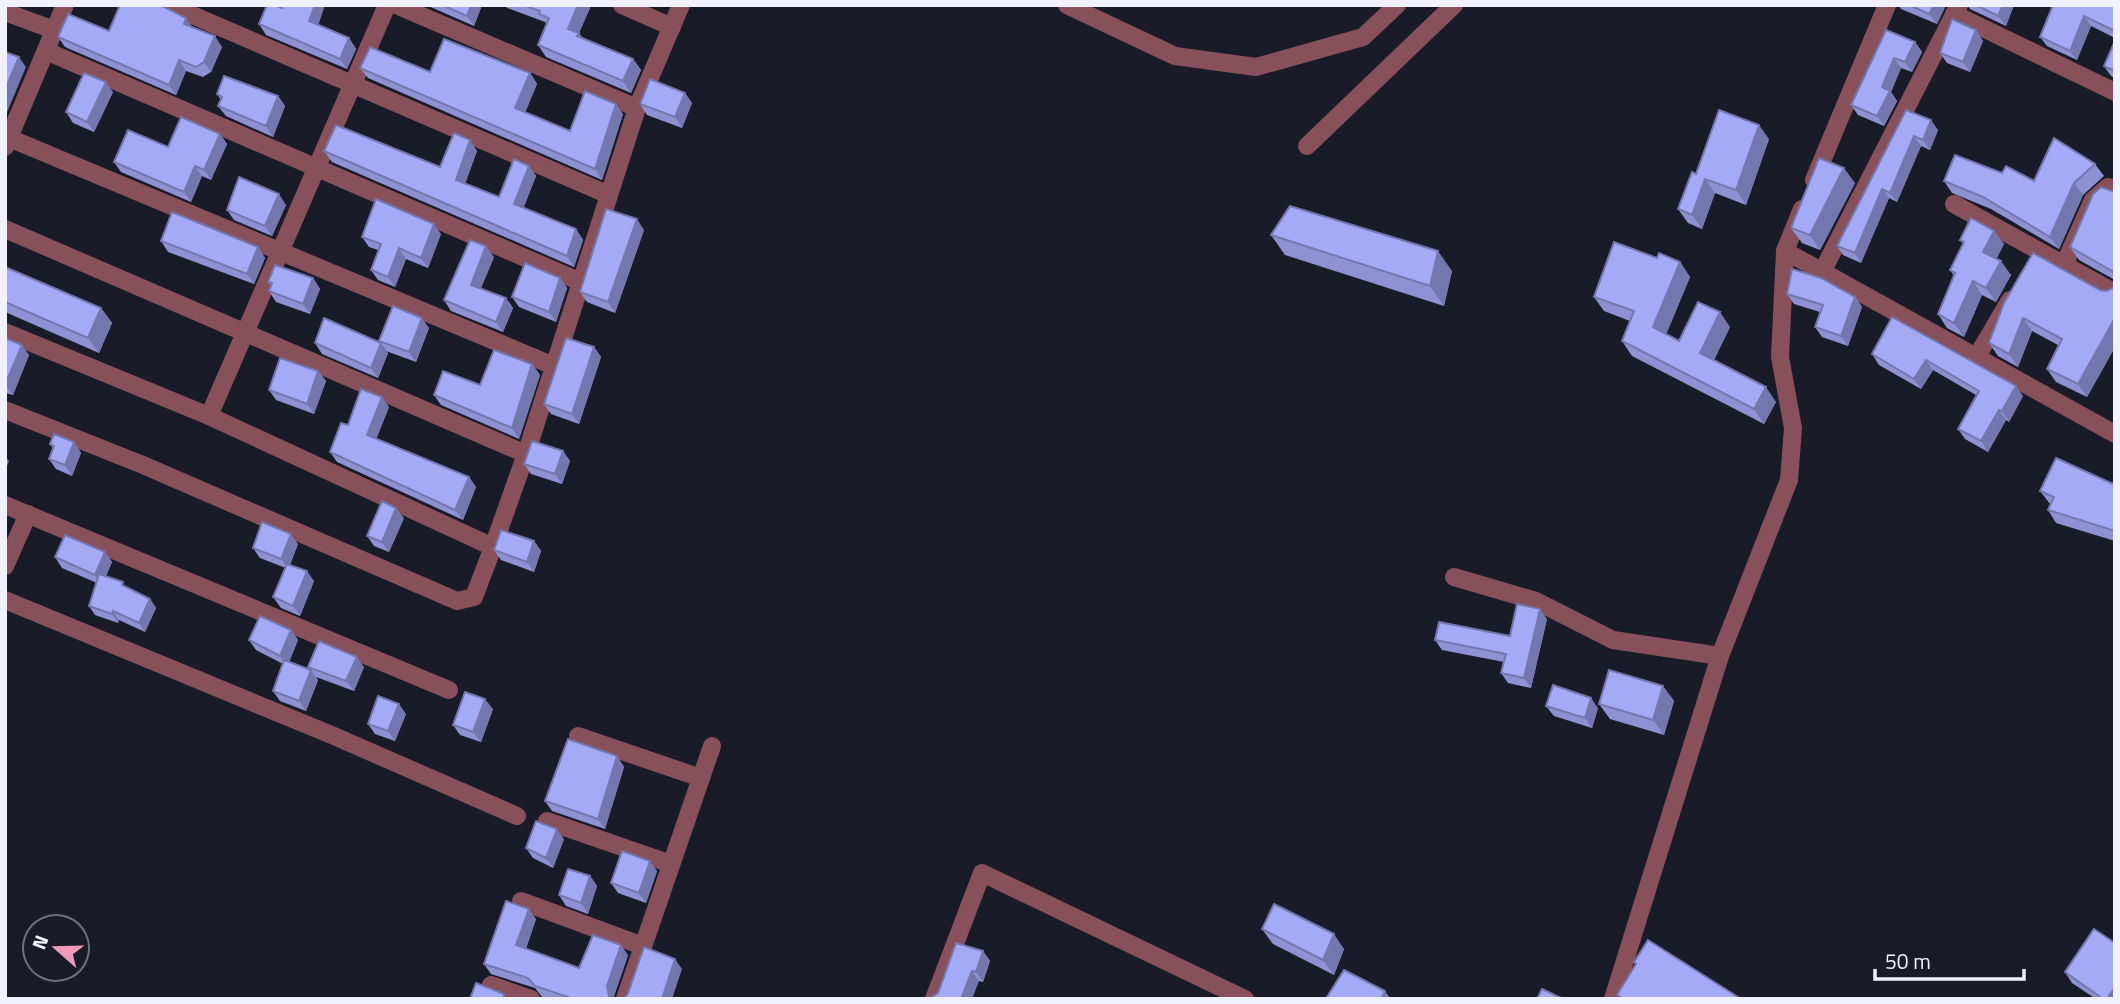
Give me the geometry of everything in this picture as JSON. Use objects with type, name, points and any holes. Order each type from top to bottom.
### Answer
[{"type":"street","points":[[65,5],[46,51],[13,105],[7,142],[554,366]]},
{"type":"street","points":[[169,5],[609,195]]},
{"type":"street","points":[[209,416],[387,5]]},
{"type":"street","points":[[396,5],[637,108]]},
{"type":"street","points":[[622,5],[672,27]]},
{"type":"street","points":[[5,410],[143,465],[457,601],[474,597],[526,454],[637,108],[681,5]]},
{"type":"street","points":[[1067,5],[1175,56],[1255,66],[1363,37],[1396,5]]},
{"type":"street","points":[[1307,146],[1454,5]]},
{"type":"street","points":[[1613,999],[1720,656],[1789,480],[1793,428],[1780,357],[1785,251],[1887,5]]},
{"type":"street","points":[[1822,272],[1956,10],[2115,92]]},
{"type":"street","points":[[5,12],[54,30]]},
{"type":"street","points":[[46,51],[581,282]]},
{"type":"street","points":[[2064,265],[2093,200],[2108,187],[2115,188]]},
{"type":"street","points":[[1954,204],[2034,257],[2064,265],[2115,293]]},
{"type":"street","points":[[5,229],[526,454]]},
{"type":"street","points":[[1785,251],[2115,434]]},
{"type":"street","points":[[1976,358],[2017,287]]},
{"type":"street","points":[[5,332],[209,416],[493,547]]},
{"type":"street","points":[[5,505],[449,690]]},
{"type":"street","points":[[5,566],[28,514]]},
{"type":"street","points":[[1454,577],[1536,601],[1613,640],[1720,656]]},
{"type":"street","points":[[5,600],[334,736],[517,816]]},
{"type":"street","points":[[578,736],[701,778]]},
{"type":"street","points":[[625,999],[712,746]]},
{"type":"street","points":[[547,821],[671,864]]},
{"type":"street","points":[[934,999],[982,873],[1245,999]]},
{"type":"street","points":[[521,901],[643,946]]},
{"type":"street","points":[[491,985],[531,999]]},
{"type":"building","points":[[120,5],[160,5],[186,18],[184,24],[215,36],[204,62],[196,67],[179,60],[169,85],[58,37],[68,14],[109,31]]},
{"type":"building","points":[[267,5],[282,8],[283,5],[315,5],[309,21],[349,38],[340,59],[259,24]]},
{"type":"building","points":[[442,5],[471,5],[467,16]]},
{"type":"building","points":[[523,5],[578,5],[568,29],[579,33],[577,36],[633,59],[623,81],[538,45],[549,18],[539,14],[540,11]]},
{"type":"building","points":[[1909,5],[1934,5],[1929,14]]},
{"type":"building","points":[[1976,5],[2003,5],[1998,16]]},
{"type":"building","points":[[2053,5],[2115,5],[2115,31],[2084,16],[2070,51],[2040,37]]},
{"type":"building","points":[[1952,19],[1976,30],[1963,62],[1940,53]]},
{"type":"building","points":[[1886,30],[1915,42],[1905,62],[1894,58],[1882,87],[1890,91],[1877,116],[1851,105]]},
{"type":"building","points":[[444,39],[530,73],[515,108],[570,131],[585,91],[616,104],[595,169],[360,68],[370,47],[430,72]]},
{"type":"building","points":[[2115,41],[2115,71],[2104,66]]},
{"type":"building","points":[[5,52],[19,57],[5,90]]},
{"type":"building","points":[[84,73],[106,82],[87,122],[66,112]]},
{"type":"building","points":[[224,76],[278,96],[266,126],[218,106],[222,97],[217,94]]},
{"type":"building","points":[[650,79],[685,93],[675,117],[640,104]]},
{"type":"building","points":[[1719,110],[1759,125],[1736,190],[1705,179],[1692,215],[1678,209],[1692,172],[1696,174]]},
{"type":"building","points":[[1906,110],[1931,120],[1923,140],[1914,136],[1890,193],[1882,189],[1855,253],[1837,246]]},
{"type":"building","points":[[181,117],[220,134],[204,170],[195,166],[184,192],[114,162],[128,130],[168,147]]},
{"type":"building","points":[[336,125],[440,167],[454,133],[470,140],[456,180],[499,197],[514,159],[529,166],[514,204],[576,229],[567,256],[324,151]]},
{"type":"building","points":[[2054,138],[2095,164],[2074,183],[2050,237],[1983,197],[1944,181],[1955,155],[2002,173],[2006,166],[2034,181]]},
{"type":"building","points":[[1819,158],[1844,168],[1810,235],[1791,228]]},
{"type":"building","points":[[239,177],[279,194],[265,226],[227,210]]},
{"type":"building","points":[[2101,187],[2115,192],[2115,275],[2070,247],[2093,194]]},
{"type":"building","points":[[376,199],[434,224],[421,258],[399,248],[388,277],[371,270],[381,244],[362,237]]},
{"type":"building","points":[[1290,206],[1438,251],[1430,286],[1271,235]]},
{"type":"building","points":[[606,209],[637,219],[608,302],[580,292]]},
{"type":"building","points":[[172,212],[258,247],[247,274],[161,241]]},
{"type":"building","points":[[1971,218],[1994,231],[1983,252],[2001,261],[1986,288],[1973,281],[1954,323],[1938,314],[1955,273],[1950,270],[1964,242],[1960,240]]},
{"type":"building","points":[[470,240],[486,246],[471,285],[506,298],[496,322],[444,300]]},
{"type":"building","points":[[1614,242],[1657,258],[1659,253],[1680,262],[1653,327],[1679,341],[1698,302],[1720,312],[1700,353],[1766,387],[1754,409],[1622,341],[1634,311],[1594,297]]},
{"type":"building","points":[[2033,253],[2100,290],[2107,291],[2115,287],[2115,318],[2078,384],[2047,369],[2062,339],[2023,318],[2009,354],[1989,343],[2004,303]]},
{"type":"building","points":[[525,263],[560,278],[549,312],[512,297]]},
{"type":"building","points":[[275,265],[313,278],[303,304],[269,291],[272,283],[268,282]]},
{"type":"building","points":[[5,267],[101,308],[88,338],[5,302]]},
{"type":"building","points":[[1792,269],[1821,278],[1855,297],[1841,336],[1815,327],[1823,305],[1787,294]]},
{"type":"building","points":[[393,306],[422,318],[409,352],[379,341]]},
{"type":"building","points":[[1892,317],[2016,386],[1981,441],[1958,429],[1979,391],[1926,360],[1914,379],[1872,354]]},
{"type":"building","points":[[324,318],[381,343],[371,368],[315,343]]},
{"type":"building","points":[[5,338],[22,345],[5,385]]},
{"type":"building","points":[[566,338],[594,347],[572,414],[544,404]]},
{"type":"building","points":[[494,350],[532,364],[512,428],[434,395],[443,371],[480,385]]},
{"type":"building","points":[[280,358],[318,371],[307,404],[269,390]]},
{"type":"building","points":[[361,389],[382,397],[367,435],[469,477],[455,510],[330,452],[341,423],[348,425]]},
{"type":"building","points":[[54,434],[74,442],[65,465],[49,459],[54,446],[50,444]]},
{"type":"building","points":[[532,441],[563,451],[555,474],[524,464]]},
{"type":"building","points":[[2056,458],[2113,484],[2115,480],[2115,531],[2048,510],[2054,497],[2040,491]]},
{"type":"building","points":[[382,501],[396,508],[382,542],[367,536]]},
{"type":"building","points":[[262,522],[291,534],[281,559],[253,548]]},
{"type":"building","points":[[501,530],[534,541],[527,562],[494,550]]},
{"type":"building","points":[[65,535],[105,552],[95,575],[55,557]]},
{"type":"building","points":[[287,564],[307,571],[293,606],[273,597]]},
{"type":"building","points":[[99,574],[123,582],[122,585],[150,599],[139,623],[113,611],[112,614],[89,606]]},
{"type":"building","points":[[1517,604],[1540,609],[1524,678],[1501,673],[1506,654],[1435,640],[1439,622],[1510,636]]},
{"type":"building","points":[[260,616],[291,630],[280,656],[249,640]]},
{"type":"building","points":[[319,641],[357,657],[346,681],[308,667]]},
{"type":"building","points":[[284,660],[311,670],[299,701],[273,691]]},
{"type":"building","points":[[1609,670],[1663,686],[1653,720],[1599,704]]},
{"type":"building","points":[[1553,685],[1591,698],[1585,718],[1546,706]]},
{"type":"building","points":[[465,692],[485,699],[473,732],[453,725]]},
{"type":"building","points":[[378,696],[399,704],[388,731],[368,724]]},
{"type":"building","points":[[568,739],[617,756],[598,819],[545,801]]},
{"type":"building","points":[[536,821],[557,829],[546,858],[526,848]]},
{"type":"building","points":[[622,851],[650,861],[639,893],[611,883]]},
{"type":"building","points":[[568,869],[590,876],[581,903],[559,895]]},
{"type":"building","points":[[506,901],[529,909],[516,945],[579,968],[593,935],[621,945],[607,986],[609,996],[613,999],[567,999],[568,997],[535,986],[528,978],[484,964]]},
{"type":"building","points":[[1274,904],[1334,934],[1323,960],[1262,929]]},
{"type":"building","points":[[2094,929],[2115,943],[2115,987],[2107,999],[2103,999],[2065,972]]},
{"type":"building","points":[[1648,940],[1741,999],[1624,999],[1617,995]]},
{"type":"building","points":[[956,943],[983,951],[976,972],[972,971],[961,999],[929,999],[938,993]]},
{"type":"building","points":[[644,947],[675,959],[662,999],[620,999],[625,998],[628,993]]},
{"type":"building","points":[[1344,970],[1385,991],[1381,999],[1327,997]]},
{"type":"building","points":[[476,983],[504,994],[503,999],[470,999]]},
{"type":"building","points":[[1542,989],[1563,999],[1537,999]]}]
